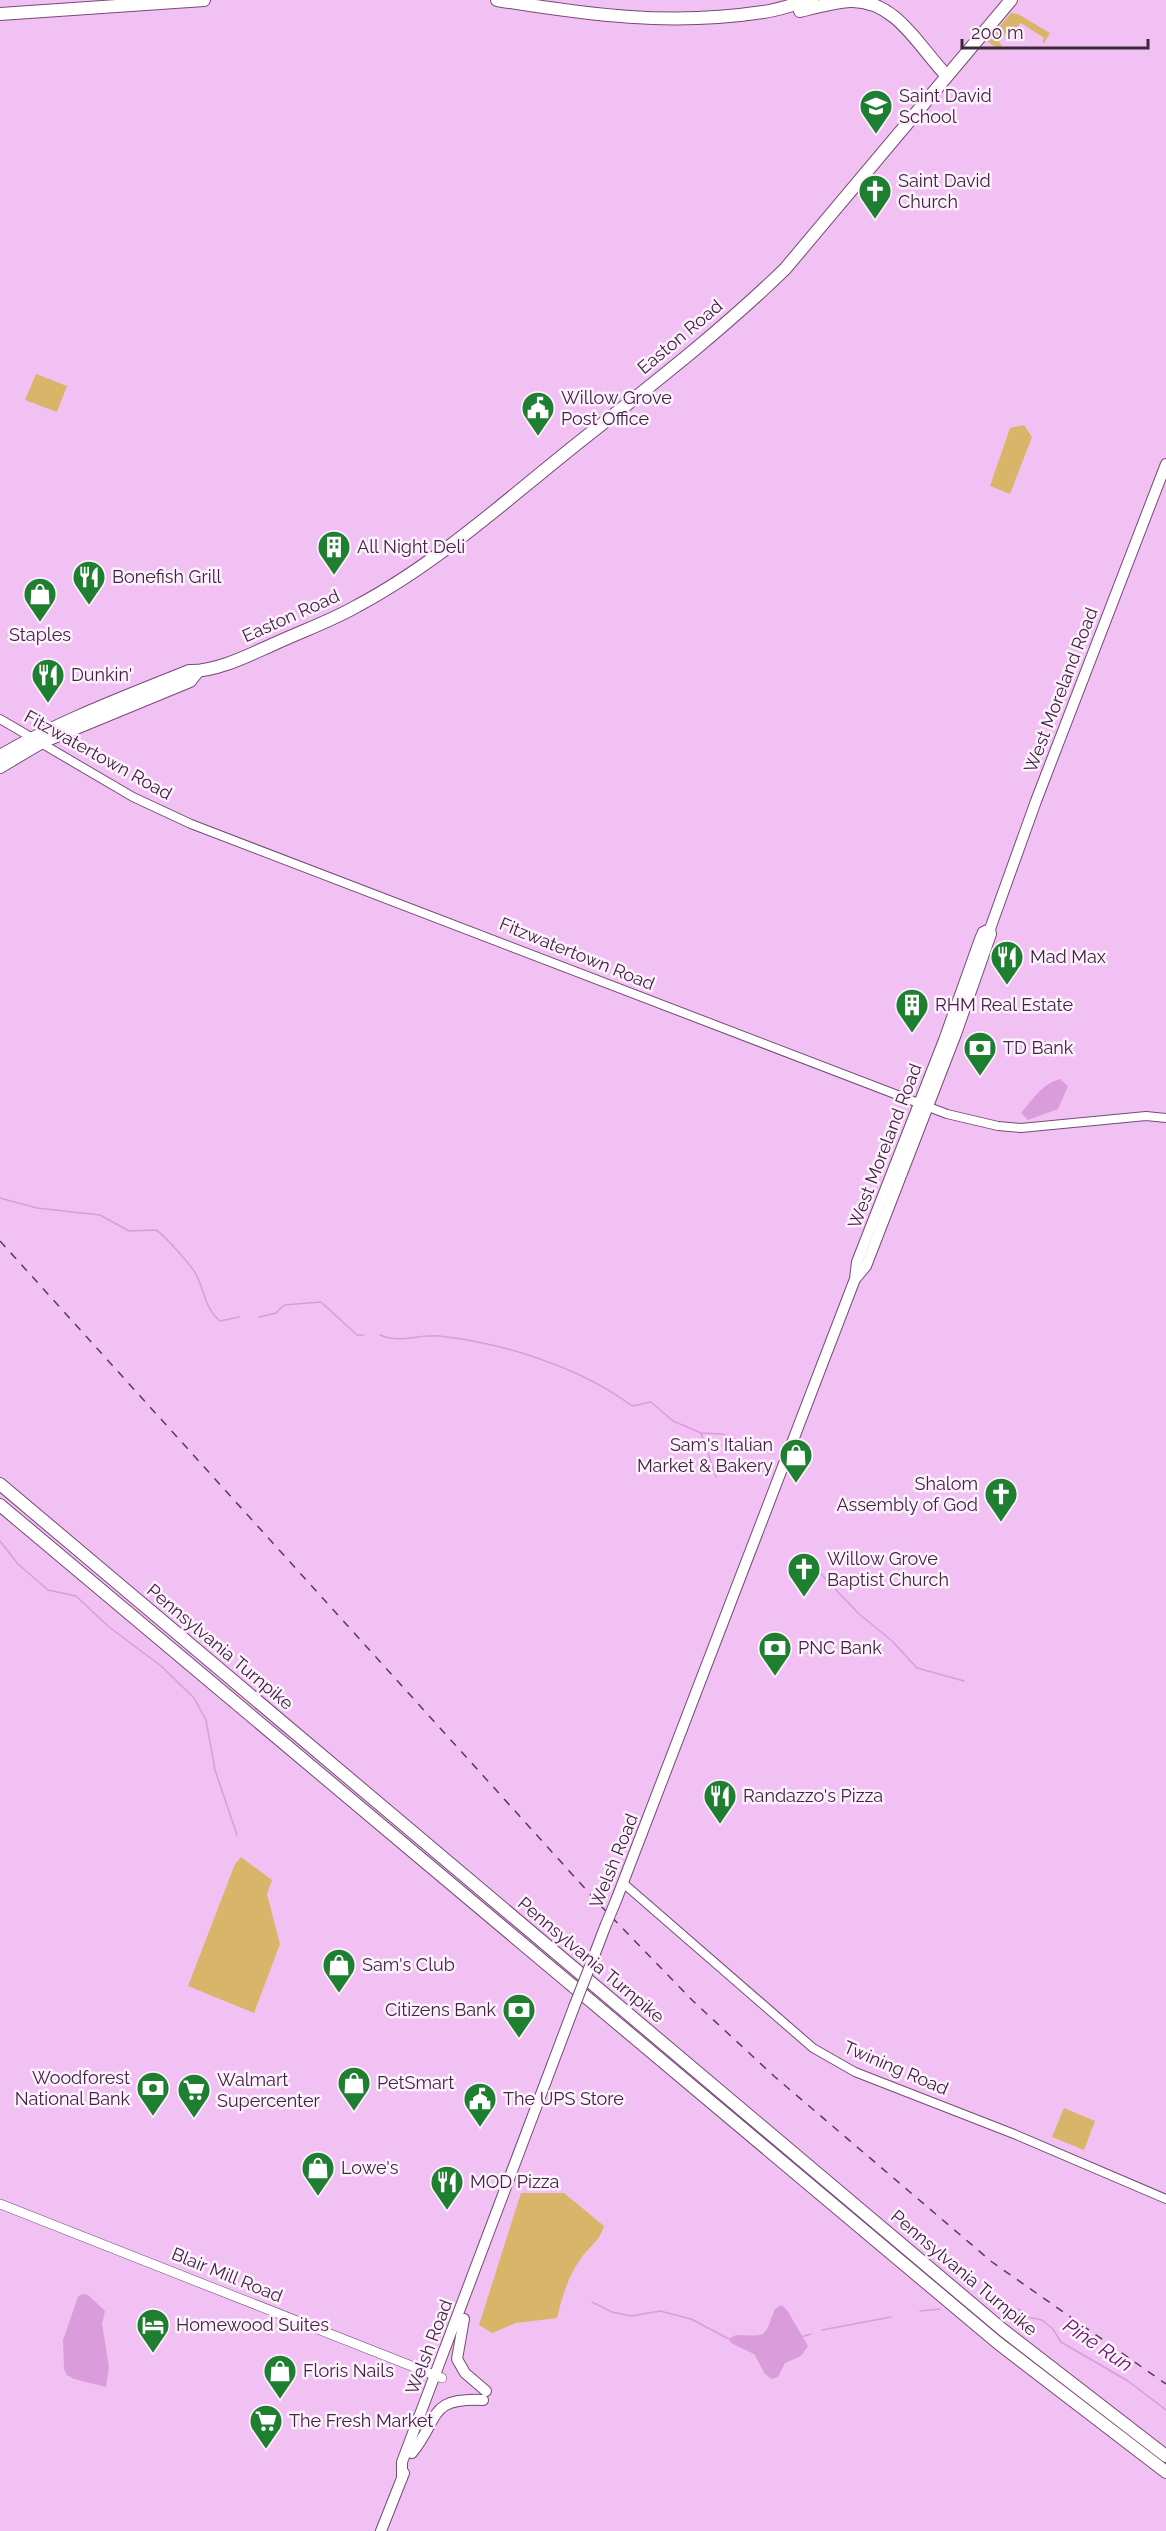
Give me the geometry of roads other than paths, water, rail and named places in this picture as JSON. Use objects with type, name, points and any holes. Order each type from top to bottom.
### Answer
[{"type":"highway","points":[[0,14],[204,0]]},
{"type":"highway","points":[[497,0],[570,13],[656,20],[716,18],[778,10],[812,0]]},
{"type":"highway","name":"Easton Road","points":[[971,48],[1002,0]]},
{"type":"highway","name":"Easton Road","points":[[0,756],[37,739],[190,681],[198,671],[249,655],[358,606],[443,552],[672,369],[753,300],[785,269],[1011,0]]},
{"type":"highway","points":[[778,10],[797,11],[849,1],[880,5],[896,17],[946,75]]},
{"type":"highway","name":"Easton Road","points":[[0,767],[37,739]]},
{"type":"highway","name":"Pennsylvania Turnpike","points":[[0,1484],[1003,2330],[1166,2456]]},
{"type":"highway","name":"Pennsylvania Turnpike","points":[[0,1505],[998,2343],[1166,2472]]},
{"type":"main road","name":"West Moreland Road","points":[[768,1506],[855,1279],[866,1266],[923,1106],[978,972],[991,934],[990,929],[1166,464]]},
{"type":"main road","name":"Welsh Road","points":[[381,2531],[412,2454],[491,2230],[574,2007],[768,1506]]},
{"type":"main road","name":"Blair Mill Road","points":[[0,2204],[439,2377]]},
{"type":"main road","name":"Welsh Road","points":[[402,2478],[402,2462],[464,2319],[489,2252],[491,2230]]},
{"type":"main road","points":[[412,2454],[444,2404],[458,2399],[485,2395],[465,2373],[457,2359],[464,2319]]},
{"type":"street","name":"Fitzwatertown Road","points":[[0,719],[126,793],[191,824],[923,1106],[984,1124],[1021,1128],[1116,1118],[1166,1118]]},
{"type":"street","name":"Twining Road","points":[[623,1883],[813,2048],[840,2065],[1012,2133],[1166,2199]]},
{"type":"waterway","points":[[0,1198],[37,1208],[100,1215],[129,1231],[156,1230],[194,1271],[214,1316],[220,1321],[239,1317]]},
{"type":"waterway","points":[[259,1317],[276,1313],[284,1305],[321,1302],[357,1335],[364,1335]]},
{"type":"waterway","points":[[380,1335],[395,1339],[439,1336],[489,1344],[565,1369],[611,1392],[632,1406],[651,1402],[673,1421],[701,1433],[716,1477]]},
{"type":"waterway","points":[[701,1433],[722,1434],[773,1454]]},
{"type":"waterway","points":[[0,1541],[18,1564],[48,1590],[76,1596],[109,1627],[161,1666],[194,1698],[206,1720],[215,1770],[237,1835]]},
{"type":"waterway","points":[[802,1554],[858,1613],[892,1641],[917,1668],[964,1681]]},
{"type":"waterway","name":"Pine Run","points":[[982,2295],[998,2297],[1005,2306],[1024,2311],[1027,2317],[1042,2320],[1053,2329],[1061,2342],[1128,2381],[1166,2410]]},
{"type":"waterway","name":"Pine Run","points":[[592,2302],[612,2312],[631,2316],[660,2311],[691,2319],[729,2339]]},
{"type":"waterway","name":"Pine Run","points":[[920,2311],[940,2309]]},
{"type":"waterway","name":"Pine Run","points":[[822,2330],[891,2317]]},
{"type":"waterway","name":"Pine Run","points":[[801,2337],[811,2334]]},
{"type":"railway","points":[[0,1241],[599,1904],[693,2001],[775,2077],[992,2262],[1166,2384]]},
{"type":"place","name":"Saint David School","points":[[876,135]]},
{"type":"place","name":"Saint David Church","points":[[875,220]]},
{"type":"place","name":"Willow Grove Post Office","points":[[538,437]]},
{"type":"place","name":"All Night Deli","points":[[334,576]]},
{"type":"place","name":"Bonefish Grill","points":[[89,606]]},
{"type":"place","name":"Staples","points":[[40,623]]},
{"type":"place","name":"Dunkin'","points":[[48,704]]},
{"type":"place","name":"Mad Max","points":[[1007,986]]},
{"type":"place","name":"RHM Real Estate","points":[[912,1034]]},
{"type":"place","name":"TD Bank","points":[[980,1077]]},
{"type":"place","name":"Sam's Italian Market & Bakery","points":[[796,1484]]},
{"type":"place","name":"Shalom Assembly of God","points":[[1001,1523]]},
{"type":"place","name":"Willow Grove Baptist Church","points":[[804,1598]]},
{"type":"place","name":"PNC Bank","points":[[775,1677]]},
{"type":"place","name":"Randazzo's Pizza","points":[[720,1825]]},
{"type":"place","name":"Sam's Club","points":[[339,1994]]},
{"type":"place","name":"Citizens Bank","points":[[519,2039]]},
{"type":"place","name":"PetSmart","points":[[354,2112]]},
{"type":"place","name":"Woodforest National Bank","points":[[153,2117]]},
{"type":"place","name":"Walmart Supercenter","points":[[194,2119]]},
{"type":"place","name":"The UPS Store","points":[[480,2128]]},
{"type":"place","name":"Lowe's","points":[[318,2197]]},
{"type":"place","name":"MOD Pizza","points":[[447,2211]]},
{"type":"place","name":"Homewood Suites","points":[[153,2354]]},
{"type":"place","name":"Floris Nails","points":[[280,2400]]},
{"type":"place","name":"The Fresh Market","points":[[266,2450]]}]
